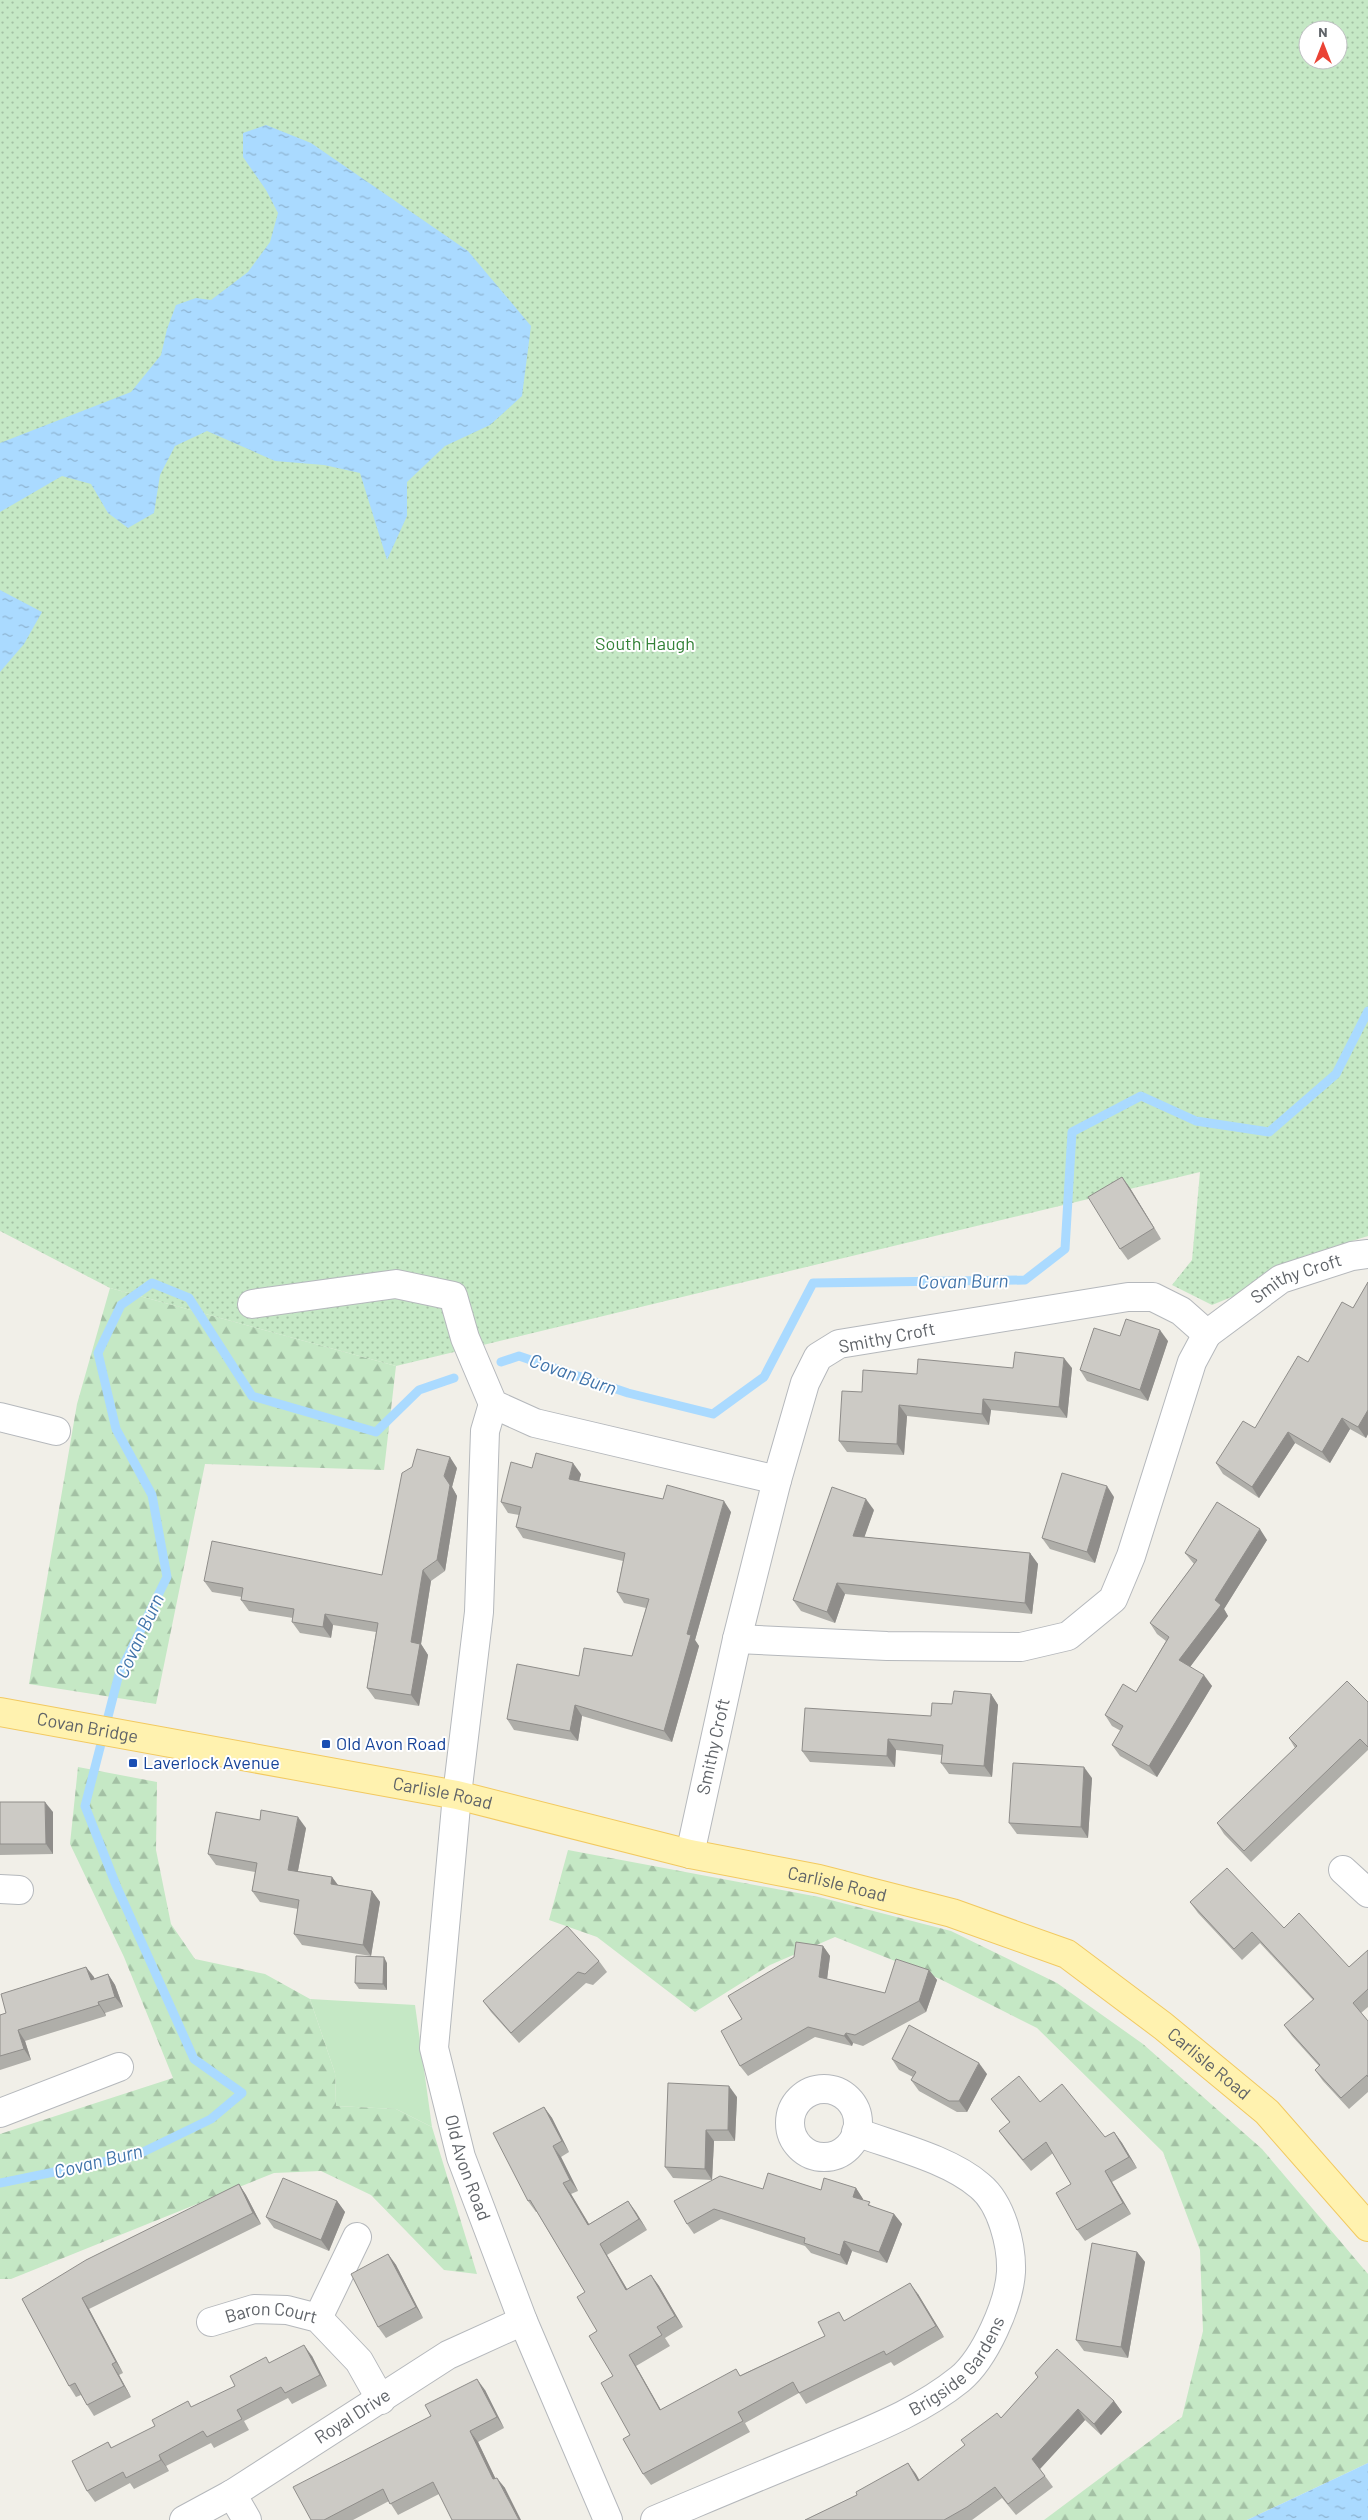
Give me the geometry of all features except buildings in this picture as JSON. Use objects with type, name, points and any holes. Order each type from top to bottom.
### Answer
[{"type":"main road","name":"Covan Bridge","points":[[0,1712],[204,1749]]},
{"type":"main road","name":"Carlisle Road","points":[[204,1749],[457,1795],[690,1854],[819,1879],[952,1913],[1067,1954],[1163,2026],[1267,2112],[1368,2227]]},
{"type":"street","name":"Smithy Croft","points":[[737,1639],[887,1646],[1021,1647],[1068,1636],[1113,1599],[1131,1556],[1192,1362],[1207,1334],[1281,1279],[1352,1256],[1368,1254]]},
{"type":"street","points":[[252,1304],[396,1284],[453,1296],[465,1338],[493,1404],[535,1423],[777,1480]]},
{"type":"street","name":"Smithy Croft","points":[[690,1854],[737,1639],[777,1480],[805,1382],[818,1358],[839,1344],[1128,1297],[1153,1297],[1181,1311],[1207,1334]]},
{"type":"street","name":"Old Avon Road","points":[[493,1404],[485,1431],[479,1612],[457,1795],[434,2048],[461,2157],[523,2321],[608,2520]]},
{"type":"street","points":[[0,1417],[56,1431]]},
{"type":"street","points":[[1343,1870],[1368,1893]]},
{"type":"street","points":[[0,2112],[119,2066]]},
{"type":"street","name":"Brigside Gardens","points":[[655,2520],[886,2423],[926,2404],[961,2378],[980,2357],[1010,2288],[1011,2256],[1002,2218],[981,2186],[950,2167],[856,2132]]},
{"type":"street","points":[[318,2318],[357,2237]]},
{"type":"street","name":"Baron Court","points":[[211,2322],[254,2309],[286,2310],[318,2318],[359,2361],[382,2400]]},
{"type":"street","name":"Royal Drive","points":[[184,2520],[232,2494],[382,2400],[448,2355],[523,2321]]},
{"type":"street","points":[[232,2494],[247,2520]]},
{"type":"green space","name":"South Haugh","points":[[0,0],[1368,0],[1368,1236],[1304,1256],[1239,1294],[1212,1305],[1172,1285],[1192,1260],[1200,1172],[396,1366],[110,1288],[0,1231]]},
{"type":"green space","points":[[110,1288],[396,1366],[384,1470],[205,1464],[156,1704],[29,1684],[77,1404]]},
{"type":"green space","points":[[78,1767],[157,1782],[156,1850],[171,1924],[195,1959],[265,1974],[310,1999],[335,2073],[336,2106],[396,2109],[432,2127],[477,2274],[444,2270],[371,2195],[321,2171],[274,2173],[11,2279],[0,2279],[0,2134],[173,2078],[124,1957],[70,1844]]},
{"type":"green space","points":[[568,1850],[819,1897],[951,1931],[1057,1983],[1143,2044],[1262,2149],[1368,2274],[1368,2463],[1247,2520],[1044,2520],[1182,2417],[1203,2331],[1200,2250],[1163,2152],[1037,2028],[940,1979],[835,1937],[770,1965],[695,2012],[597,1937],[549,1920]]},
{"type":"green space","points":[[310,1999],[415,2005],[432,2127],[396,2109],[336,2106],[335,2073]]},
{"type":"water","points":[[266,125],[311,143],[468,251],[531,326],[522,396],[490,425],[445,446],[407,482],[407,516],[387,560],[360,473],[324,465],[275,461],[207,431],[175,446],[160,475],[154,513],[128,528],[108,513],[91,484],[62,476],[0,512],[0,443],[131,392],[161,355],[167,329],[176,305],[196,298],[211,300],[248,272],[270,242],[278,213],[266,190],[243,157],[243,133]]},
{"type":"water","points":[[0,590],[42,612],[24,644],[0,672]]},
{"type":"water","points":[[1368,2463],[1368,2520],[1247,2520]]},
{"type":"waterway","name":"Covan Burn","points":[[501,1362],[519,1356],[628,1393],[713,1414],[764,1377],[813,1283],[1025,1280],[1065,1249],[1072,1132],[1141,1096],[1196,1121],[1269,1132],[1336,1074],[1368,1011]]},
{"type":"waterway","name":"Covan Burn","points":[[0,2183],[137,2155],[211,2119],[242,2093],[194,2059],[116,1885],[85,1806],[119,1674],[167,1577],[152,1495],[116,1429],[98,1353],[121,1305],[152,1283],[189,1298],[252,1396],[376,1432],[419,1390],[454,1378]]},
{"type":"place","name":"Old Avon Road","points":[[326,1744]]},
{"type":"place","name":"Laverlock Avenue","points":[[133,1763]]}]
